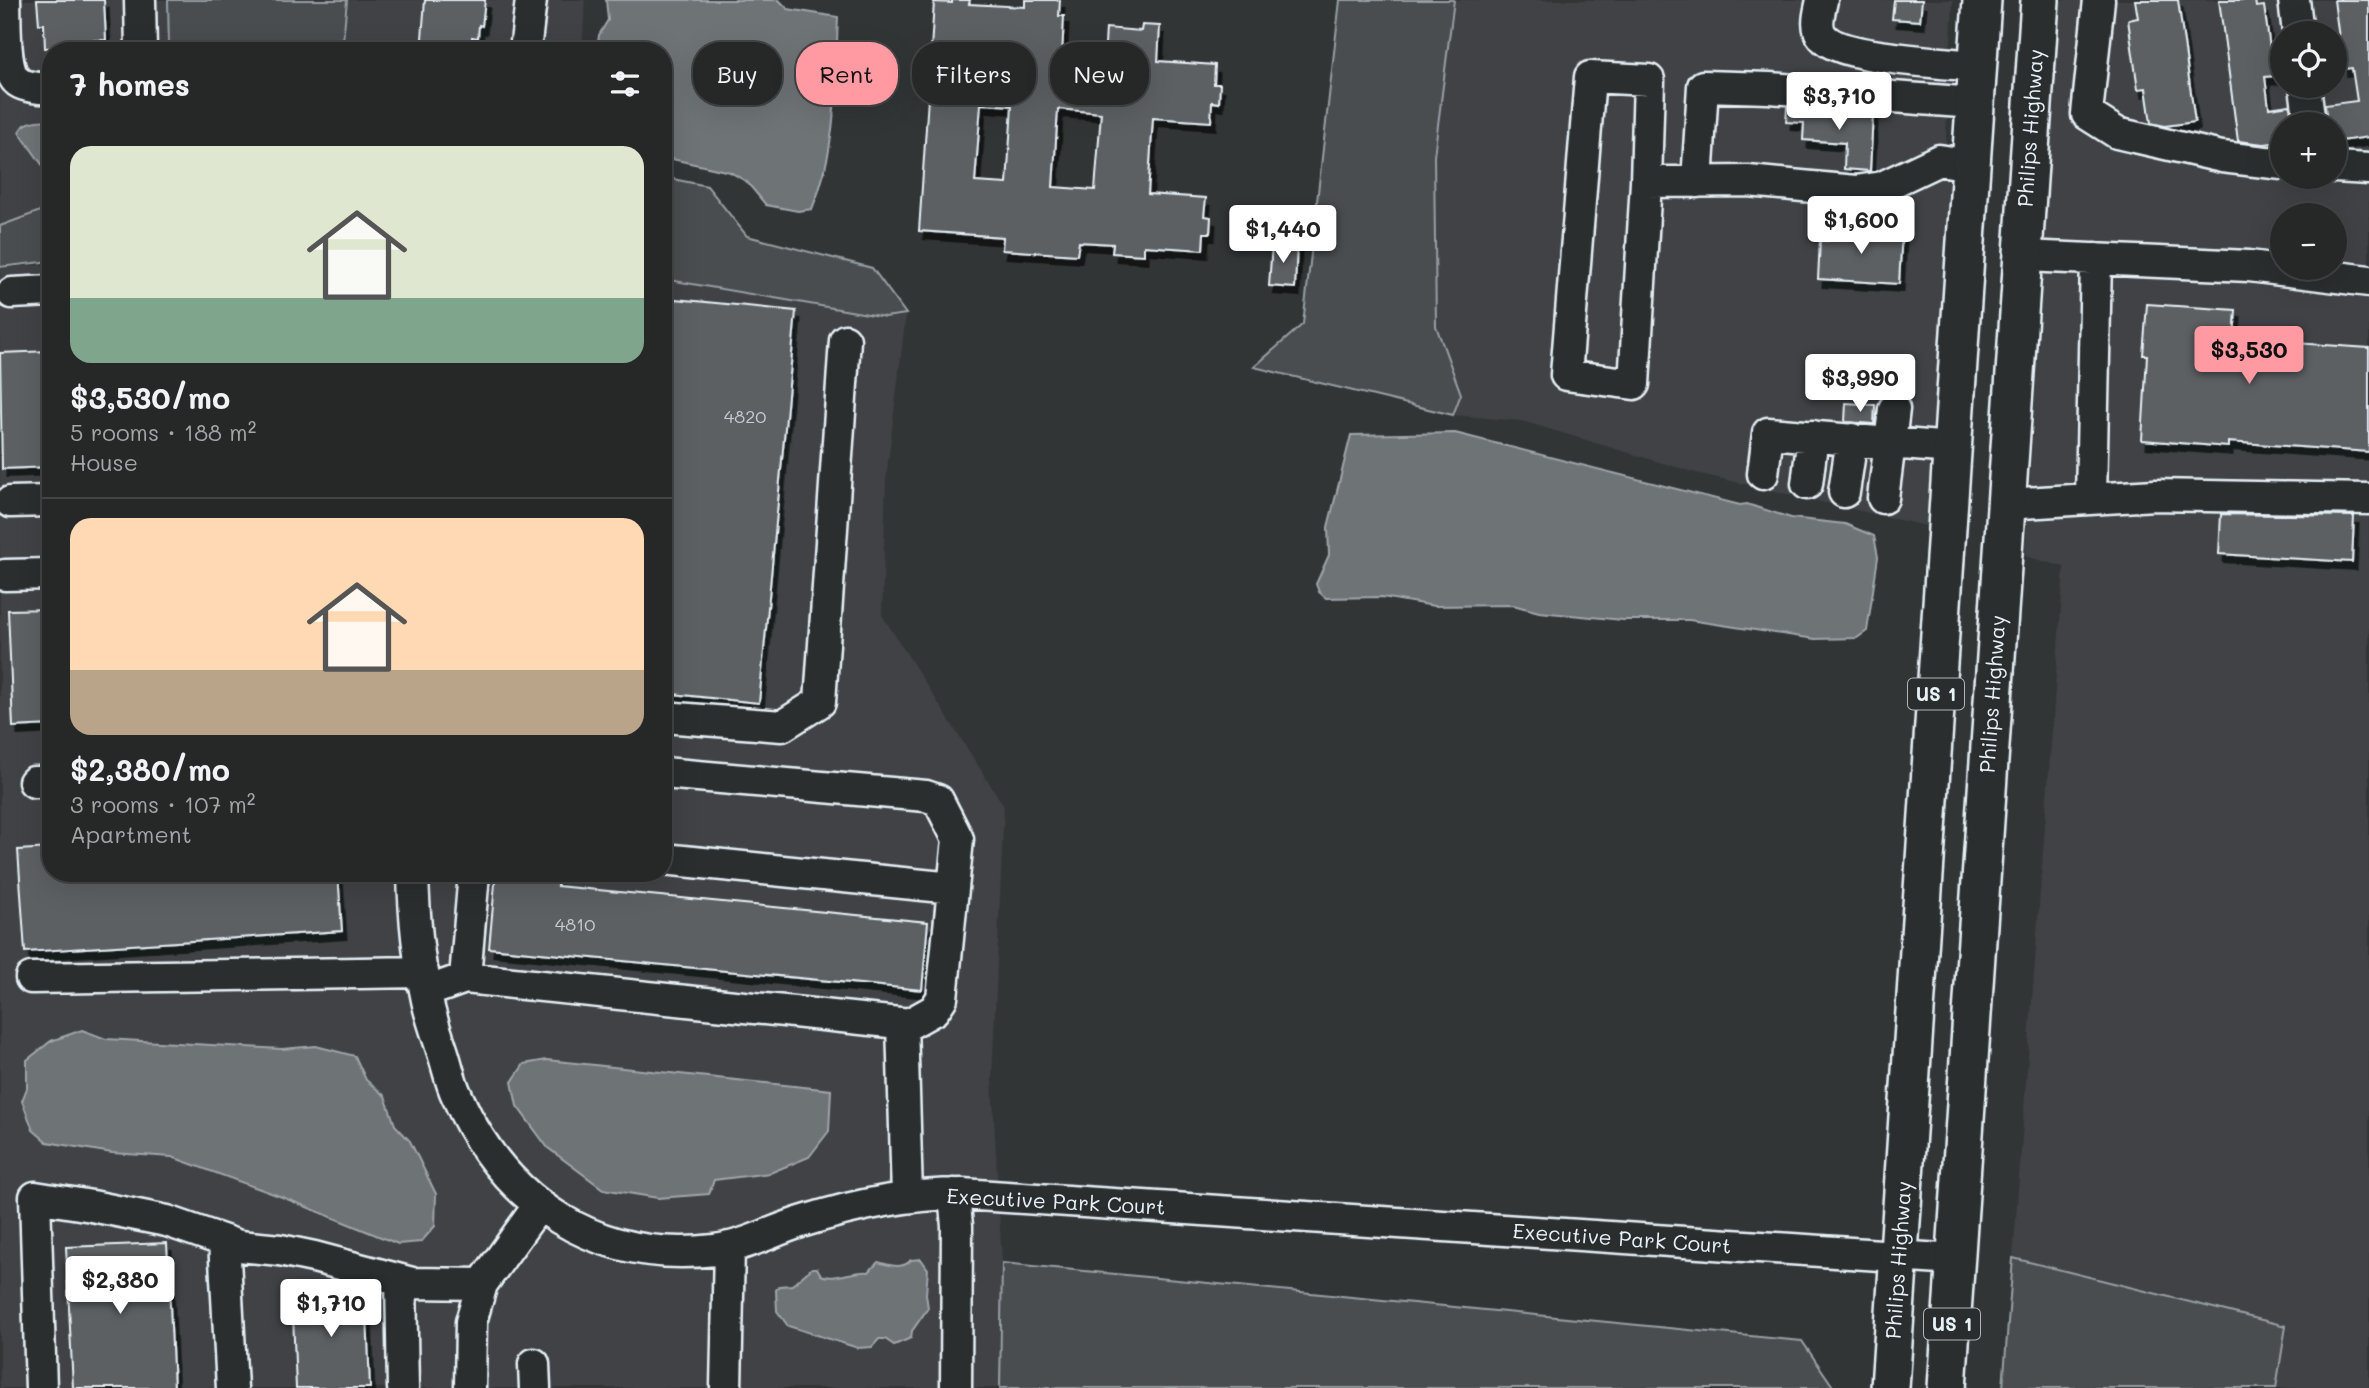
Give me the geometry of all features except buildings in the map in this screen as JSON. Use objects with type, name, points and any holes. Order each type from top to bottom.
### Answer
[{"type":"main road","name":"Philips Highway","points":[[1890,1388],[1982,0]]},
{"type":"main road","name":"Philips Highway","points":[[1947,1388],[2040,0]]},
{"type":"main road","points":[[1965,253],[2022,256]]},
{"type":"street","points":[[5,0],[9,69],[18,82],[42,88]]},
{"type":"street","points":[[140,0],[141,42]]},
{"type":"street","points":[[526,42],[531,0]]},
{"type":"street","points":[[1822,0],[1818,29],[1823,38],[1831,43],[1859,52],[1978,66]]},
{"type":"street","points":[[2099,0],[2087,114],[2118,133],[2222,157],[2270,163]]},
{"type":"street","points":[[2294,0],[2297,21]]},
{"type":"street","points":[[1590,77],[1648,80],[1646,182],[1634,384],[1566,375],[1590,77]]},
{"type":"street","points":[[1697,182],[1703,86],[1769,88],[1975,103]]},
{"type":"street","points":[[1646,182],[1748,181],[1856,191],[1882,187],[1939,160],[1971,165]]},
{"type":"street","points":[[2347,168],[2369,169]]},
{"type":"street","points":[[2022,256],[2249,266],[2369,281]]},
{"type":"street","points":[[2091,499],[2096,259]]},
{"type":"street","points":[[12,293],[42,291]]},
{"type":"street","points":[[672,718],[782,726],[820,702],[845,341]]},
{"type":"street","points":[[1883,498],[1894,409]]},
{"type":"street","points":[[1763,474],[1768,433],[1952,449]]},
{"type":"street","points":[[1807,484],[1813,436]]},
{"type":"street","points":[[1844,492],[1852,439]]},
{"type":"street","points":[[2006,504],[2155,495],[2369,499]]},
{"type":"street","points":[[10,502],[42,501]]},
{"type":"street","points":[[5,575],[42,574]]},
{"type":"street","points":[[31,978],[424,982],[465,978],[909,1024],[934,1010],[942,998],[958,839],[938,800],[926,796],[672,774]]},
{"type":"street","points":[[672,860],[953,888]]},
{"type":"street","name":"Executive Park Court","points":[[413,882],[424,982],[456,1095],[472,1126],[517,1187],[539,1205],[574,1228],[624,1245],[666,1252],[729,1247],[873,1201],[954,1194],[1956,1260]]},
{"type":"street","points":[[465,978],[473,882]]},
{"type":"street","points":[[902,1023],[906,1197]]},
{"type":"street","points":[[954,1194],[957,1226],[956,1388]]},
{"type":"street","points":[[40,1388],[35,1197],[167,1221],[239,1246],[314,1256],[412,1283],[482,1284]]},
{"type":"street","points":[[470,1388],[471,1322],[482,1284],[539,1205]]},
{"type":"street","points":[[224,1241],[232,1388]]},
{"type":"street","points":[[726,1388],[729,1247]]},
{"type":"street","points":[[401,1280],[402,1388]]},
{"type":"shaded area","points":[[0,0],[168,0],[169,42],[42,42],[42,210],[0,226]]},
{"type":"shaded area","points":[[168,0],[347,0],[343,42],[169,42]]},
{"type":"shaded area","points":[[347,0],[585,0],[583,42],[343,42]]},
{"type":"shaded area","points":[[606,0],[779,0],[788,9],[838,17],[837,42],[796,42],[796,105],[834,105],[827,162],[812,209],[798,211],[766,205],[747,182],[730,172],[672,159],[672,42],[598,42],[608,20]]},
{"type":"shaded area","points":[[1340,0],[1454,0],[1434,156],[1436,326],[1461,394],[1453,415],[1254,367],[1303,324]]},
{"type":"shaded area","points":[[1454,0],[1953,0],[1946,137],[1950,215],[1934,528],[1696,473],[1522,421],[1453,415],[1461,394],[1436,326],[1434,156]]},
{"type":"shaded area","points":[[2060,0],[2369,0],[2369,1388],[2276,1388],[2286,1326],[2013,1258],[2064,567],[2025,556]]},
{"type":"shaded area","points":[[42,121],[42,164],[19,132],[28,123]]},
{"type":"shaded area","points":[[672,179],[707,186],[747,236],[872,268],[906,314],[885,317],[672,281]]},
{"type":"shaded area","points":[[42,210],[42,262],[0,267],[0,226]]},
{"type":"shaded area","points":[[42,265],[42,882],[672,882],[672,281],[885,317],[906,314],[886,479],[882,615],[1004,806],[992,1080],[1002,1263],[1000,1388],[0,1388],[0,268]]},
{"type":"shaded area","points":[[1455,433],[1740,505],[1747,504],[1791,518],[1845,524],[1874,536],[1878,557],[1867,631],[1857,638],[1815,639],[1689,620],[1623,620],[1539,612],[1513,605],[1434,606],[1382,597],[1326,598],[1319,592],[1316,584],[1329,555],[1328,527],[1351,435]]},
{"type":"shaded area","points":[[82,1030],[106,1039],[282,1049],[316,1046],[355,1056],[366,1080],[385,1096],[395,1125],[410,1141],[436,1194],[435,1226],[421,1242],[398,1244],[282,1197],[172,1157],[112,1153],[47,1142],[33,1130],[22,1101],[27,1088],[27,1060],[51,1041]]},
{"type":"shaded area","points":[[547,1060],[831,1090],[829,1131],[809,1157],[770,1173],[714,1180],[709,1194],[658,1198],[603,1189],[548,1148],[517,1106],[512,1082],[524,1064]]},
{"type":"shaded area","points":[[2013,1258],[2286,1326],[2276,1388],[2003,1388]]},
{"type":"shaded area","points":[[921,1259],[928,1269],[928,1308],[912,1331],[911,1338],[894,1345],[885,1339],[879,1339],[872,1347],[858,1348],[788,1326],[777,1311],[776,1290],[779,1286],[792,1285],[812,1268],[817,1268],[821,1275],[832,1277],[869,1272],[878,1262],[900,1266],[911,1260]]},
{"type":"shaded area","points":[[1002,1263],[1802,1341],[1834,1388],[1000,1388]]}]
